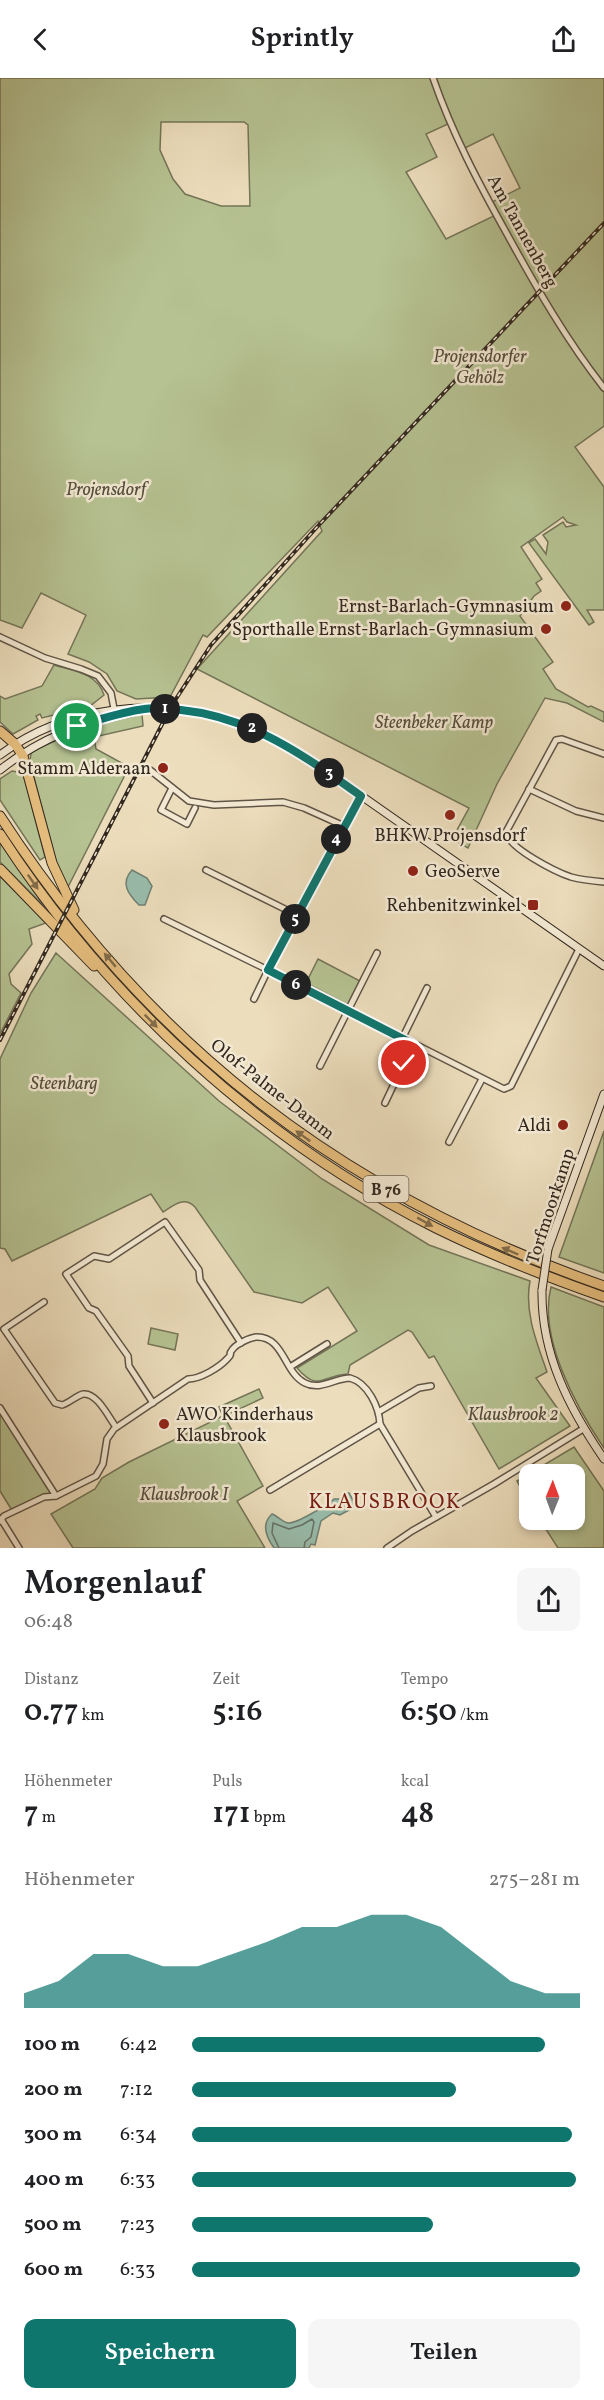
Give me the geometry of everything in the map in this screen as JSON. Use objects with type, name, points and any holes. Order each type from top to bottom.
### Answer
[{"type":"highway","points":[[0,730],[15,744],[21,754],[52,863],[65,896],[87,933]]},
{"type":"highway","name":"Olof-Palme-Damm","points":[[0,816],[51,890],[131,986],[194,1048],[236,1085],[310,1141],[373,1181],[439,1218],[527,1258],[604,1286]]},
{"type":"highway","name":"Olof-Palme-Damm","points":[[0,834],[67,927],[111,978],[189,1057],[254,1112],[304,1149],[368,1190],[435,1227],[522,1267],[604,1297]]},
{"type":"highway","points":[[0,869],[88,962],[111,978]]},
{"type":"main road","points":[[0,755],[15,744],[52,726],[115,712],[145,709],[197,712],[231,720],[257,730],[304,756],[604,966]]},
{"type":"main road","points":[[0,770],[21,754],[65,730],[115,712]]},
{"type":"main road","name":"Torfmoorkamp","points":[[604,1094],[549,1249],[542,1290],[542,1312],[548,1349],[558,1377],[584,1429],[604,1459]]},
{"type":"street","name":"Am Tannenberg","points":[[433,78],[471,167],[524,265],[556,320],[604,388]]},
{"type":"street","points":[[0,637],[45,658],[98,676],[109,689],[115,712]]},
{"type":"street","points":[[604,754],[562,739],[556,740],[506,830],[507,838],[560,873],[604,882]]},
{"type":"street","points":[[150,770],[189,801],[197,803],[282,802],[304,808],[344,826]]},
{"type":"street","points":[[172,788],[161,810],[187,824],[195,808]]},
{"type":"street","points":[[529,789],[576,811],[604,818]]},
{"type":"street","points":[[254,999],[361,796]]},
{"type":"street","points":[[206,870],[297,915]]},
{"type":"street","points":[[164,919],[501,1089],[511,1086],[579,949]]},
{"type":"street","points":[[320,1066],[377,953]]},
{"type":"street","points":[[402,1039],[427,988]]},
{"type":"street","points":[[385,1103],[413,1044]]},
{"type":"street","points":[[449,1142],[482,1079]]},
{"type":"street","points":[[153,1403],[129,1366],[128,1356],[96,1311],[89,1308],[66,1274],[94,1257],[109,1259],[165,1222],[199,1270],[200,1280],[241,1343]]},
{"type":"street","points":[[44,1302],[4,1329],[55,1403],[62,1405],[80,1395],[90,1395],[117,1427]]},
{"type":"street","points":[[19,1548],[1,1520],[4,1516],[44,1497],[56,1496],[99,1473],[105,1459],[107,1439],[117,1427],[188,1379],[197,1379],[202,1376],[229,1357],[232,1349],[251,1338],[268,1339],[280,1351],[302,1382],[321,1385],[344,1378],[356,1380],[364,1386],[380,1412],[380,1424],[436,1517]]},
{"type":"street","points":[[290,1367],[327,1344]]},
{"type":"street","points":[[380,1412],[419,1388],[431,1386]]},
{"type":"street","points":[[0,1408],[56,1496]]},
{"type":"street","points":[[270,1490],[380,1424]]},
{"type":"street","points":[[387,1548],[584,1429]]},
{"type":"green space","name":"Projensdorfer Gehölz","points":[[0,78],[604,78],[604,426],[575,447],[604,487],[604,610],[587,610],[594,622],[589,625],[529,543],[535,539],[546,554],[548,542],[543,535],[563,522],[566,527],[576,525],[567,522],[563,517],[521,547],[542,579],[536,583],[541,591],[534,596],[520,616],[553,662],[543,669],[556,689],[588,707],[591,706],[604,712],[604,722],[567,703],[545,698],[497,784],[468,848],[452,839],[469,808],[197,669],[322,531],[318,521],[207,637],[203,635],[170,697],[136,699],[117,691],[107,674],[89,662],[68,654],[86,615],[41,593],[22,628],[0,620]],"holes":[[[161,122],[244,122],[248,125],[250,206],[221,206],[185,194],[173,179],[160,150]],[[450,123],[463,149],[493,134],[520,188],[490,203],[496,215],[446,239],[406,172],[437,157],[426,134]]]},
{"type":"green space","points":[[54,665],[90,677],[101,688],[104,695],[90,706],[42,718],[40,714],[36,716],[38,720],[13,734],[0,722],[0,696],[5,699],[42,686]]},
{"type":"green space","points":[[142,714],[143,726],[94,737],[96,749],[129,767],[66,887],[56,861],[30,762],[31,752],[80,729]]},
{"type":"green space","points":[[12,771],[23,773],[45,857],[40,860],[0,800],[0,779]]},
{"type":"green space","points":[[0,842],[45,907],[0,862]]},
{"type":"green space","points":[[0,876],[46,923],[29,929],[32,944],[9,974],[11,984],[21,993],[0,1034]]},
{"type":"green space","points":[[56,953],[219,1101],[322,1179],[429,1245],[530,1281],[530,1316],[547,1372],[536,1378],[570,1426],[499,1469],[434,1356],[429,1358],[412,1332],[408,1330],[350,1365],[348,1374],[321,1381],[311,1380],[297,1368],[357,1331],[328,1287],[302,1303],[254,1292],[195,1207],[187,1202],[179,1203],[163,1212],[151,1194],[12,1261],[5,1249],[0,1248],[0,1059],[31,993]]},
{"type":"green space","points":[[318,959],[360,981],[348,1005],[306,983]]},
{"type":"green space","points":[[604,1131],[604,1273],[559,1257]]},
{"type":"green space","points":[[551,1287],[604,1307],[604,1448],[582,1413],[562,1371],[550,1327],[548,1307]]},
{"type":"green space","points":[[151,1328],[178,1334],[175,1350],[148,1344]]},
{"type":"green space","name":"Klausbrook I","points":[[259,1389],[263,1398],[224,1416],[263,1486],[237,1501],[265,1548],[73,1548],[51,1514],[95,1489],[102,1478],[129,1462],[223,1416],[219,1407]]},
{"type":"green space","points":[[0,1411],[55,1495],[13,1512],[0,1491]]},
{"type":"green space","points":[[574,1447],[604,1491],[604,1548],[558,1548],[546,1530],[585,1530],[585,1464],[546,1464]]},
{"type":"water","points":[[132,870],[147,878],[152,886],[145,905],[139,905],[127,888],[126,879]]},
{"type":"water","points":[[349,1493],[354,1502],[353,1508],[340,1515],[333,1513],[321,1521],[315,1545],[311,1544],[309,1548],[274,1548],[266,1531],[267,1522],[272,1514],[285,1522],[293,1522],[334,1499],[340,1499]]},
{"type":"railway","points":[[0,1040],[172,705],[211,645],[317,527],[604,223]]},
{"type":"place","name":"Ernst-Barlach-Gymnasium","points":[[566,606]]},
{"type":"place","name":"Sporthalle Ernst-Barlach-Gymnasium","points":[[546,629]]},
{"type":"place","name":"Stamm Alderaan","points":[[163,768]]},
{"type":"place","name":"BHKW Projensdorf","points":[[450,815]]},
{"type":"place","name":"GeoServe","points":[[413,871]]},
{"type":"place","name":"Rehbenitzwinkel","points":[[533,905]]},
{"type":"place","name":"Aldi","points":[[563,1125]]},
{"type":"place","name":"AWO Kinderhaus Klausbrook","points":[[164,1424]]},
{"type":"district","name":"KLAUSBROOK","points":[[385,1501]]},
{"type":"route","points":[[77,726],[145,709],[163,708],[205,713],[231,720],[269,735],[304,756],[361,796],[268,970],[413,1044],[404,1063]]},
{"type":"park label","name":"Projensdorf","points":[[106,489]]},
{"type":"park label","name":"Steenbeker Kamp","points":[[434,722]]},
{"type":"park label","name":"Steenbarg","points":[[64,1083]]},
{"type":"park label","name":"Klausbrook 2","points":[[513,1414]]}]
